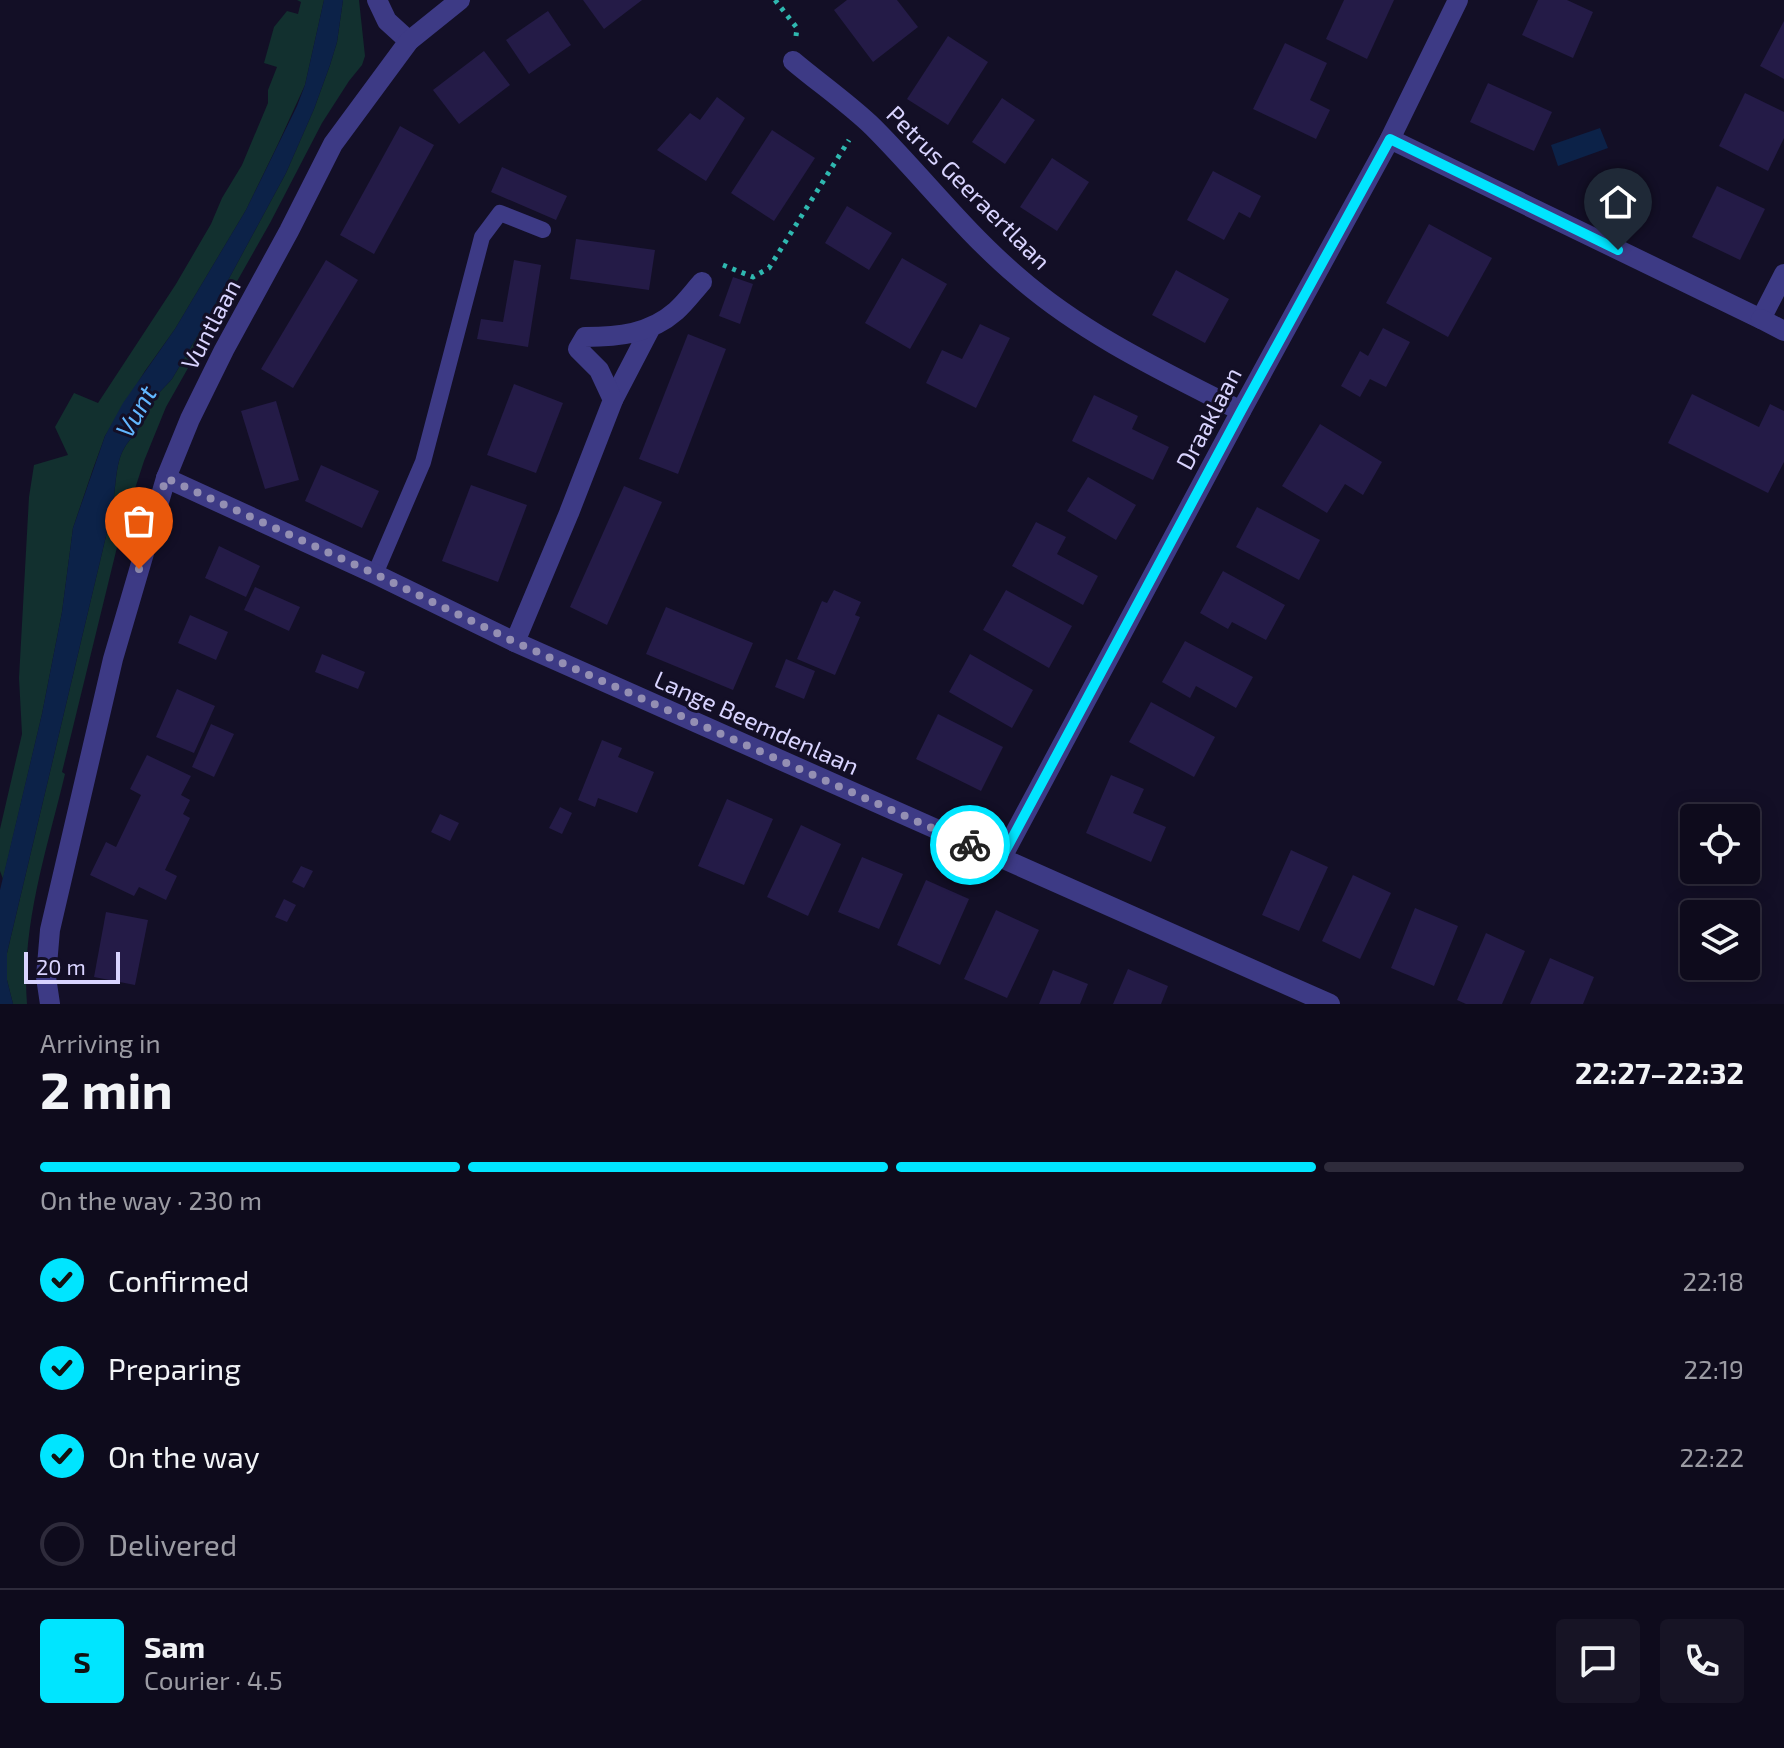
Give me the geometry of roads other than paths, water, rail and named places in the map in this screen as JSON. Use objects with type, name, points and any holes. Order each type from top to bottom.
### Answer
[{"type":"street","points":[[377,0],[387,21],[409,41]]},
{"type":"street","name":"Vuntlaan","points":[[50,1004],[46,977],[50,930],[113,659],[166,478],[190,419],[333,144],[409,41],[460,0]]},
{"type":"street","name":"Draaklaan","points":[[1001,859],[1390,139],[1458,0]]},
{"type":"street","name":"Petrus Geeraertlaan","points":[[793,61],[863,119],[979,241],[1019,278],[1064,312],[1139,360],[1241,411]]},
{"type":"street","points":[[1390,139],[1784,331]]},
{"type":"street","points":[[1761,319],[1784,274]]},
{"type":"street","points":[[613,400],[599,370],[578,349],[585,337],[616,337],[650,329],[675,312],[702,282]]},
{"type":"street","points":[[515,642],[613,400],[650,329]]},
{"type":"street","name":"Lange Beemdenlaan","points":[[166,478],[515,642],[1330,1004]]},
{"type":"lane","points":[[375,574],[423,462],[482,237],[500,213],[543,230]]},
{"type":"water","name":"Vunt","points":[[324,0],[343,0],[337,42],[314,109],[286,173],[206,321],[121,456],[106,536],[7,953],[7,980],[13,1004],[0,1004],[0,890],[42,714],[62,612],[73,528],[105,436],[123,403],[175,329],[246,210],[297,106],[305,85]]},
{"type":"water","points":[[1600,128],[1608,148],[1558,166],[1551,145]]}]
